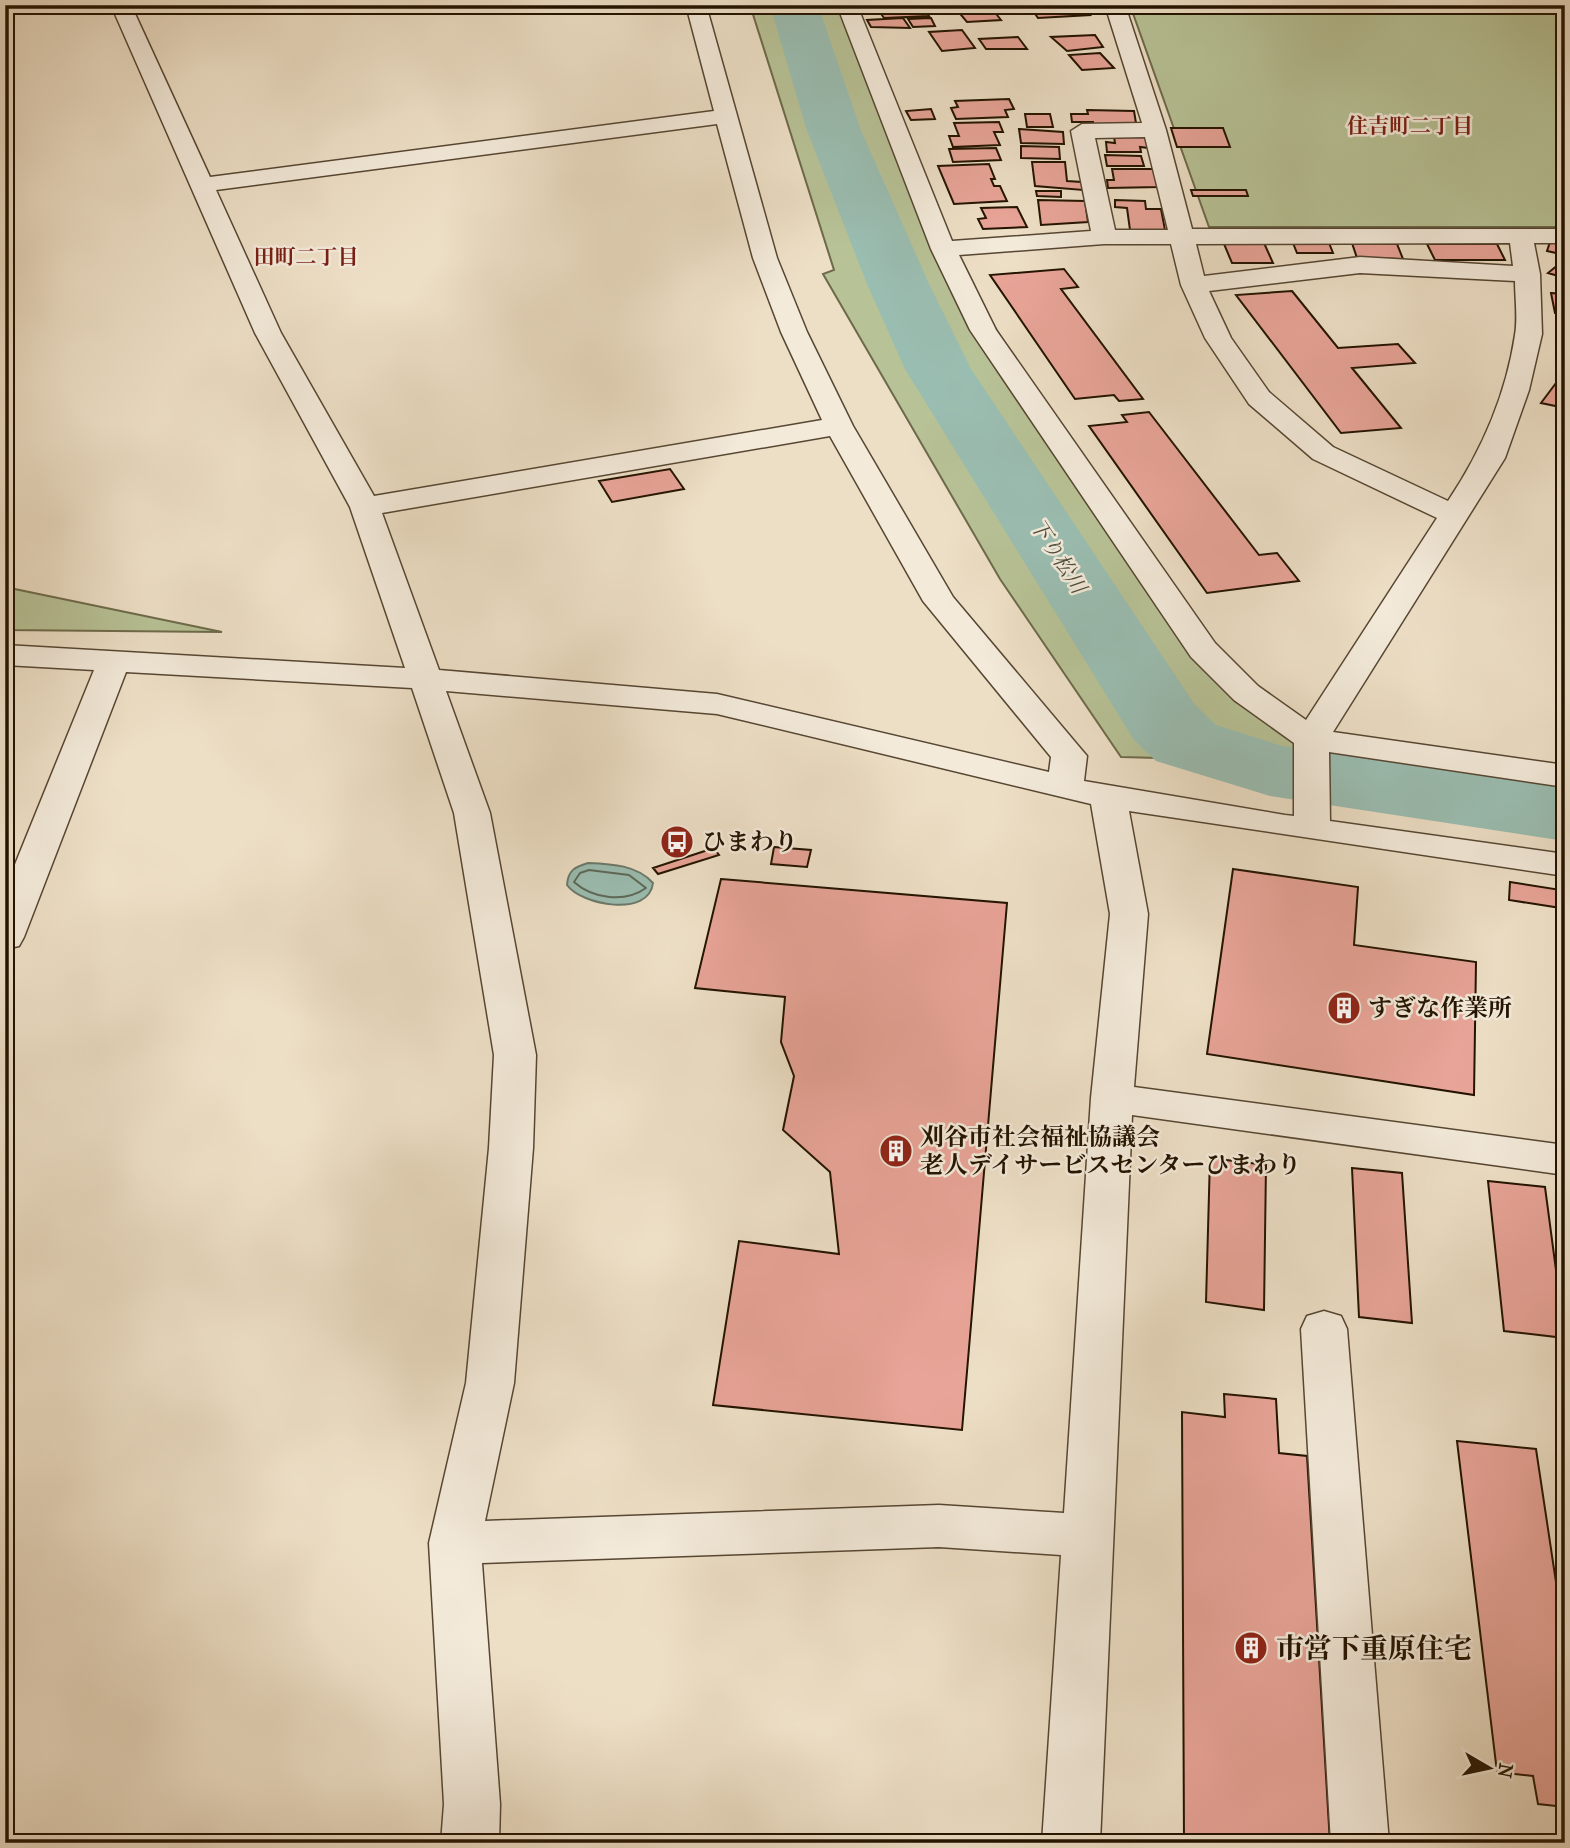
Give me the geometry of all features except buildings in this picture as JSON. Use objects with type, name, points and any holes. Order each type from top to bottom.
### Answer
[{"type":"street","points":[[121,5],[268,332],[365,507],[472,813],[515,1055],[511,1148],[490,1382],[455,1543],[472,1804],[470,1843]]},
{"type":"street","points":[[696,5],[724,116],[765,258],[794,332],[839,426],[939,601],[1069,756],[1086,793],[1129,914],[1112,1098],[1070,1843]]},
{"type":"street","points":[[847,5],[887,100],[943,249],[983,330],[1203,650],[1246,693],[1311,739],[1565,776]]},
{"type":"street","points":[[1115,5],[1154,131],[1195,285],[1218,338],[1259,398],[1323,453],[1456,516]]},
{"type":"street","points":[[200,185],[724,116]]},
{"type":"street","points":[[1104,237],[1082,131],[1154,131]]},
{"type":"street","points":[[1312,829],[1311,739],[1491,458],[1515,390],[1529,334],[1527,274],[1521,236]]},
{"type":"street","points":[[943,249],[1104,237],[1565,236]]},
{"type":"street","points":[[1195,285],[1360,265],[1527,274]]},
{"type":"street","points":[[365,507],[839,426]]},
{"type":"street","points":[[5,655],[424,679],[717,704],[1086,793],[1565,865]]},
{"type":"street","points":[[5,937],[114,661]]},
{"type":"street","points":[[1112,1098],[1565,1160]]},
{"type":"street","points":[[1324,1329],[1360,1843]]},
{"type":"street","points":[[455,1543],[939,1527],[1087,1535]]},
{"type":"green space","points":[[750,5],[847,5],[940,242],[1203,650],[1311,739],[1311,762],[1121,757],[1000,579],[823,274],[834,270]]},
{"type":"green space","points":[[1130,5],[1393,5],[1399,14],[1562,14],[1565,17],[1565,227],[1209,227]]},
{"type":"green space","points":[[1411,5],[1547,5],[1549,9],[1413,9]]},
{"type":"green space","points":[[5,587],[222,632],[5,630]]},
{"type":"water","points":[[588,863],[615,865],[639,872],[653,883],[649,894],[640,901],[614,905],[586,898],[567,885],[573,870]]},
{"type":"waterway","name":"下り松川","points":[[794,5],[833,128],[898,284],[938,369],[1164,722],[1186,743],[1270,770],[1565,814]]},
{"type":"place","name":"ひまわり","points":[[677,842]]},
{"type":"place","name":"すぎな作業所","points":[[1344,1008]]},
{"type":"place","name":"刈谷市社会福祉協議会 老人デイサービスセンターひまわり","points":[[896,1151]]},
{"type":"place","name":"市営下重原住宅","points":[[1251,1648]]},
{"type":"district","name":"住吉町二丁目","points":[[1410,126]]},
{"type":"district","name":"田町二丁目","points":[[306,257]]}]
